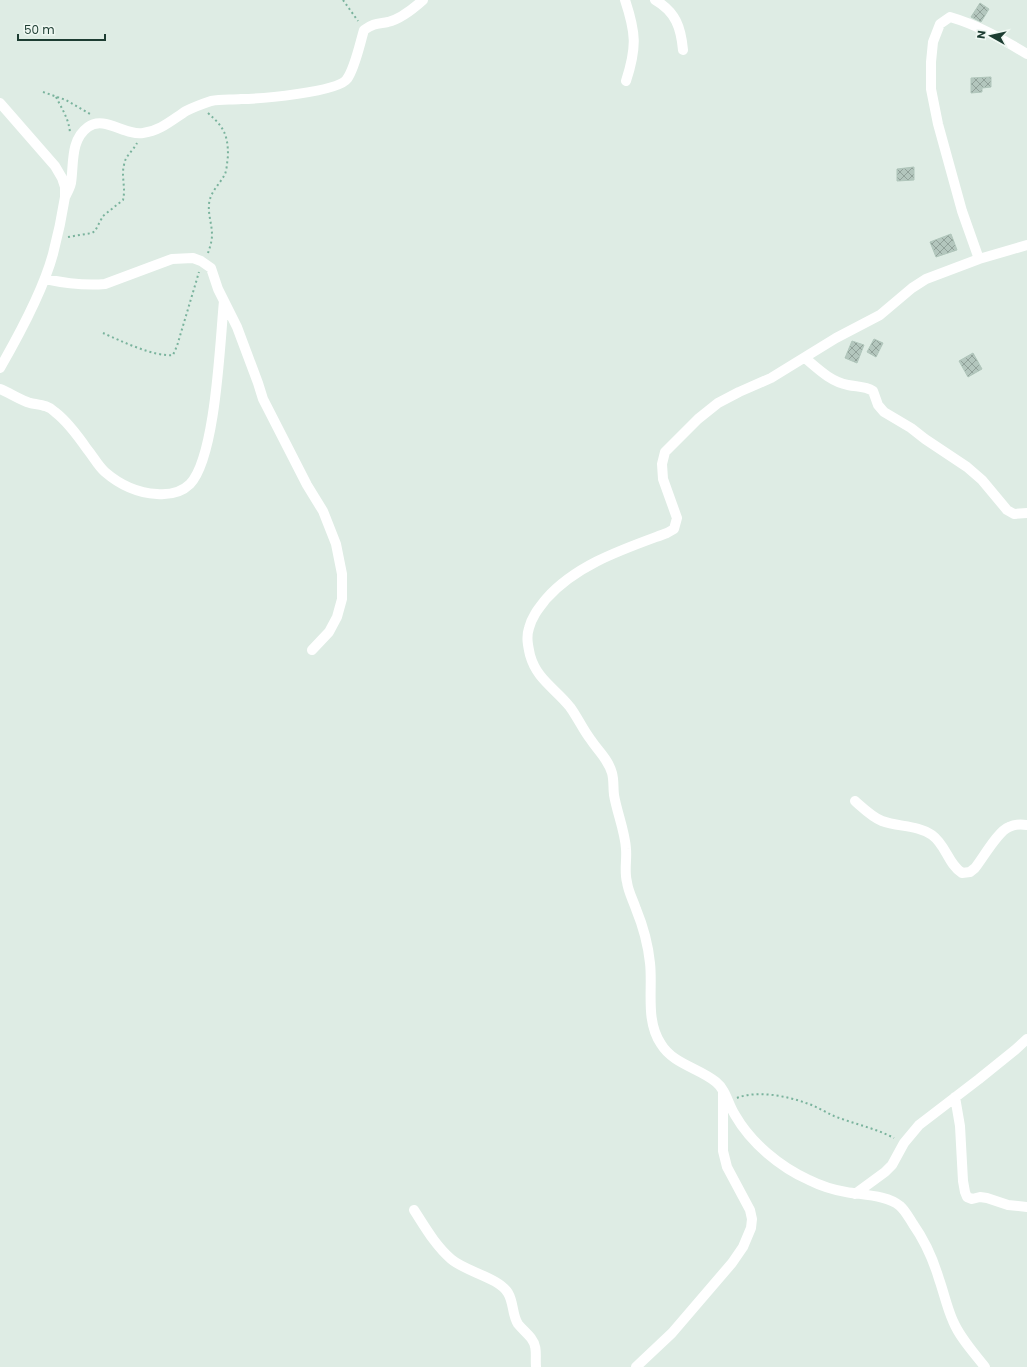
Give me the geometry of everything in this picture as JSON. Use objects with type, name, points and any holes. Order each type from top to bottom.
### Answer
[{"type":"street","points":[[65,197],[70,185],[75,145],[87,128],[93,124],[102,123],[136,134],[144,133],[156,130],[198,106],[221,99],[240,100],[273,97],[325,89],[340,84],[347,79],[354,63],[364,30],[376,23],[387,22],[401,16],[423,0]]},
{"type":"street","points":[[625,0],[634,30],[635,47],[626,81]]},
{"type":"street","points":[[655,0],[663,4],[675,18],[681,33],[683,50]]},
{"type":"street","points":[[979,259],[962,211],[938,124],[931,89],[933,42],[940,24],[950,17],[970,23],[1027,54]]},
{"type":"street","points":[[0,103],[55,166],[65,187],[65,197],[57,240],[45,279],[35,302],[0,368]]},
{"type":"street","points":[[985,1367],[964,1339],[953,1321],[930,1253],[920,1233],[900,1206],[893,1201],[878,1197],[855,1194],[824,1186],[807,1179],[782,1164],[757,1144],[736,1117],[723,1089],[715,1081],[670,1055],[661,1044],[654,1030],[650,1011],[650,962],[647,942],[627,886],[626,841],[614,795],[613,776],[608,761],[592,742],[569,706],[534,668],[527,644],[529,627],[536,611],[552,592],[578,571],[674,529],[677,518],[663,479],[662,464],[665,452],[678,437],[718,403],[771,378],[836,338],[880,315],[912,288],[926,279],[979,259],[1027,245]]},
{"type":"street","points":[[45,279],[68,283],[95,285],[112,282],[172,259],[193,258],[203,262],[211,268],[218,289],[224,299],[258,383],[263,399],[304,479],[323,511],[336,544],[342,574],[342,599],[337,617],[329,632],[312,650]]},
{"type":"street","points":[[0,389],[31,403],[48,407],[56,412],[80,439],[104,471],[117,481],[132,489],[150,494],[165,495],[179,492],[191,483],[201,466],[208,441],[215,406],[224,299]]},
{"type":"street","points":[[805,358],[824,374],[838,382],[868,388],[873,391],[878,405],[884,412],[911,428],[967,467],[982,480],[1007,510],[1014,514],[1027,513]]},
{"type":"street","points":[[854,801],[881,820],[925,830],[934,836],[942,846],[955,868],[962,873],[970,872],[975,868],[1002,832],[1008,827],[1017,824],[1027,825]]},
{"type":"street","points":[[855,1194],[892,1165],[904,1143],[919,1125],[1027,1039]]},
{"type":"street","points":[[636,1367],[672,1333],[732,1263],[743,1247],[752,1228],[750,1210],[727,1167],[723,1151],[723,1089]]},
{"type":"street","points":[[955,1097],[960,1126],[963,1181],[967,1197],[972,1199],[987,1198],[1008,1204],[1027,1207]]},
{"type":"street","points":[[414,1210],[436,1244],[444,1253],[459,1265],[496,1282],[507,1292],[512,1302],[516,1320],[534,1342],[537,1356],[536,1367]]},
{"type":"path","points":[[342,0],[364,30]]},
{"type":"path","points":[[43,92],[80,107],[102,123]]},
{"type":"path","points":[[56,97],[69,124],[70,136]]},
{"type":"path","points":[[103,333],[145,350],[161,354],[173,355],[177,346],[203,262],[209,252],[212,235],[209,202],[213,192],[225,174],[228,161],[228,143],[225,132],[220,124],[198,106]]},
{"type":"path","points":[[57,240],[92,233],[95,231],[103,216],[123,200],[124,165],[126,158],[137,143],[136,134]]},
{"type":"path","points":[[729,1102],[743,1095],[756,1094],[789,1098],[807,1103],[834,1116],[885,1133],[904,1143]]},
{"type":"building","points":[[980,3],[989,9],[981,22],[971,17]]},
{"type":"building","points":[[991,77],[991,87],[982,88],[982,92],[971,93],[971,78]]},
{"type":"building","points":[[914,167],[914,180],[897,181],[897,169]]},
{"type":"building","points":[[951,234],[957,250],[936,257],[930,242]]},
{"type":"building","points":[[874,339],[883,343],[876,357],[867,352]]},
{"type":"building","points":[[852,341],[864,345],[857,363],[845,358]]},
{"type":"building","points":[[973,353],[982,369],[968,377],[959,361]]}]
